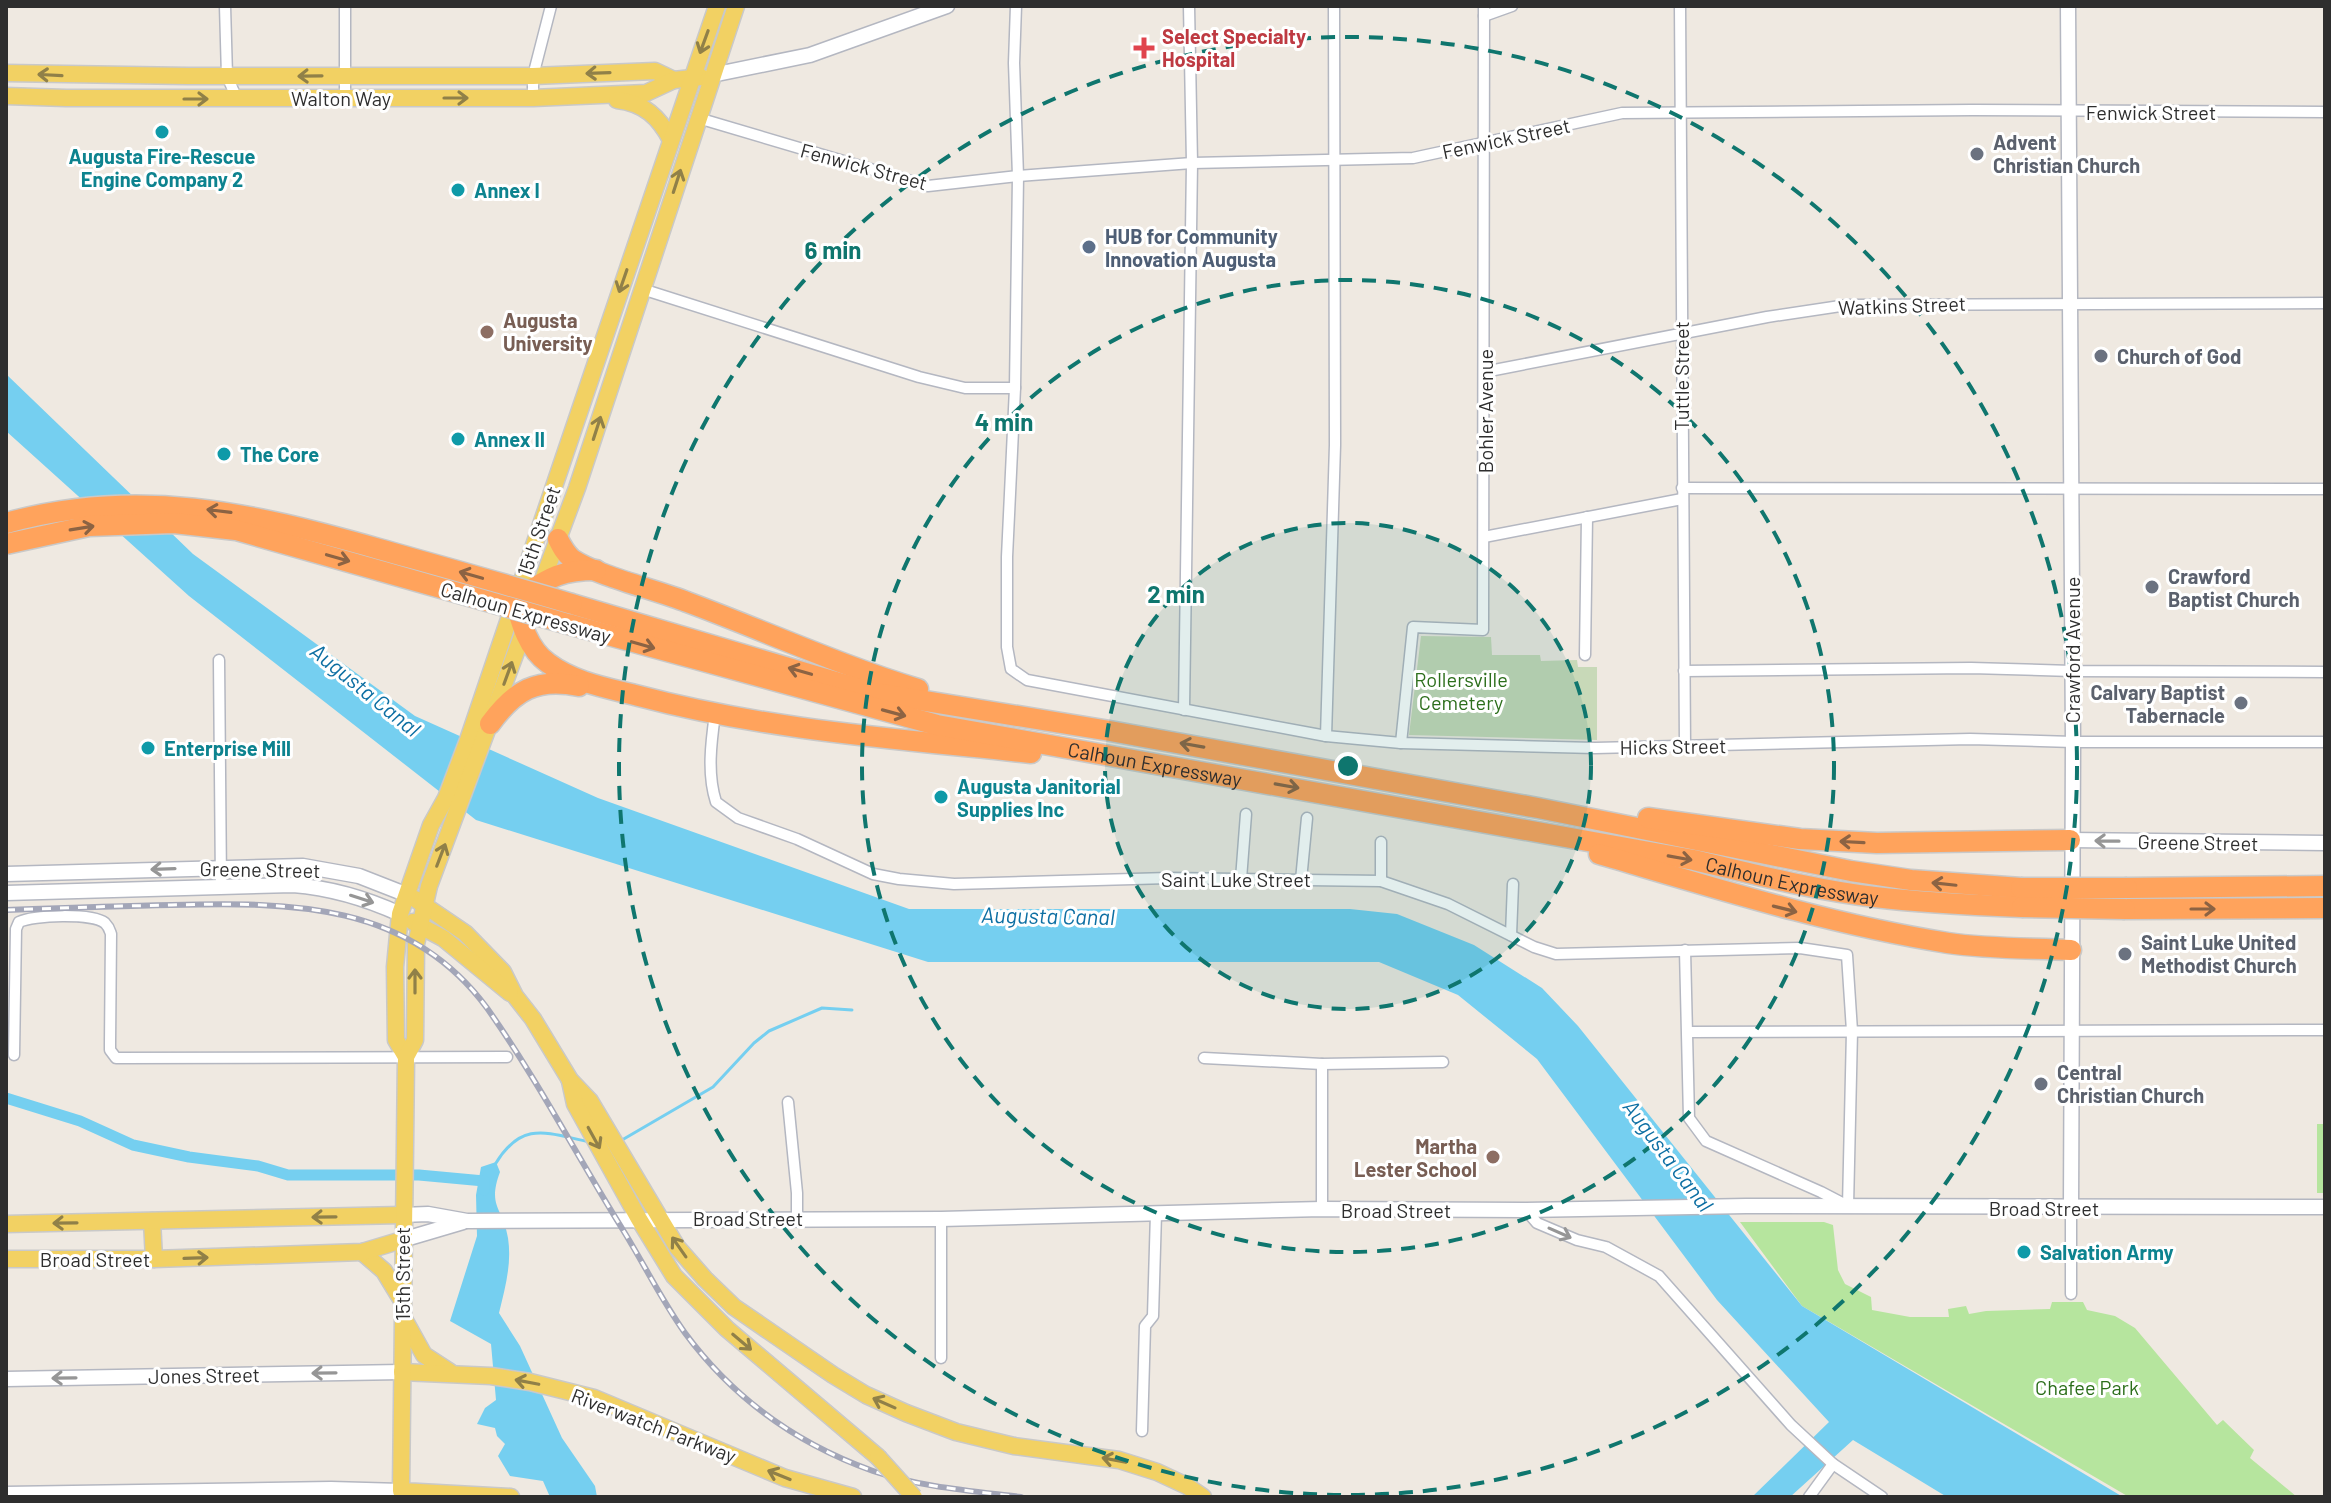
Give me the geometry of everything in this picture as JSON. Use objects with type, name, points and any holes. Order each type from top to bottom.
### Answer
[{"type":"highway","name":"Calhoun Expressway","points":[[6,523],[48,513],[117,505],[170,505],[236,513],[303,528],[570,614],[937,725],[1694,860],[1788,882],[1872,897],[1948,905],[2127,888],[2325,886]]},
{"type":"highway","name":"Calhoun Expressway","points":[[6,544],[89,526],[174,523],[236,530],[870,692],[1412,785],[1851,871],[2022,898],[2125,909],[2325,908]]},
{"type":"highway","points":[[558,539],[573,560],[596,570],[687,602],[846,665],[995,712]]},
{"type":"highway","points":[[596,570],[570,570],[515,600],[529,642],[549,663],[570,677],[715,714],[773,724],[1230,776]]},
{"type":"highway","points":[[490,724],[505,703],[531,688],[561,682],[599,686]]},
{"type":"highway","points":[[1412,785],[1800,839],[1877,843],[2070,840]]},
{"type":"highway","points":[[1495,824],[1778,908],[1860,926],[1952,944],[2071,950]]},
{"type":"main road","name":"15th Street","points":[[401,1494],[406,1057],[415,1040],[415,966],[424,904],[453,802],[475,743],[515,600],[717,6]]},
{"type":"main road","name":"15th Street","points":[[475,743],[490,724],[558,539],[736,6]]},
{"type":"main road","name":"Walton Way","points":[[6,96],[162,99],[533,98],[646,93],[674,80],[810,55],[947,6]]},
{"type":"main road","name":"Crawford Avenue","points":[[2068,6],[2073,742],[2070,840],[2073,1029],[2071,1208]]},
{"type":"main road","name":"Walton Way","points":[[6,73],[533,76],[655,71],[674,80]]},
{"type":"main road","points":[[162,76],[162,99]]},
{"type":"main road","points":[[580,96],[631,102],[654,114],[671,140]]},
{"type":"main road","name":"15th Street","points":[[406,1057],[396,1040],[395,967],[400,914],[431,825],[453,802]]},
{"type":"main road","name":"Greene Street","points":[[2070,840],[2325,843]]},
{"type":"main road","name":"Greene Street","points":[[6,874],[303,866],[359,876],[405,894],[445,917],[503,972],[515,996],[533,1019],[582,1102],[613,1172],[674,1276],[727,1329],[878,1457],[914,1497]]},
{"type":"main road","name":"Greene Street","points":[[6,893],[293,885],[331,889],[400,914],[443,938],[515,996]]},
{"type":"main road","name":"Greene Street","points":[[582,1102],[630,1166],[677,1247],[705,1279],[762,1328],[866,1395],[956,1432],[1014,1446],[1119,1460],[1187,1486],[1203,1497]]},
{"type":"main road","name":"Broad Street","points":[[6,1224],[428,1214],[467,1221],[941,1219],[1322,1209],[2325,1207]]},
{"type":"main road","points":[[152,1221],[154,1259]]},
{"type":"main road","name":"Broad Street","points":[[6,1259],[154,1259],[362,1252],[467,1221]]},
{"type":"main road","points":[[362,1252],[384,1271],[424,1355],[456,1373]]},
{"type":"main road","name":"Riverwatch Parkway","points":[[402,1372],[456,1373],[530,1382],[594,1398],[785,1478],[853,1497]]},
{"type":"main road","name":"Jones Street","points":[[6,1379],[402,1372]]},
{"type":"main road","points":[[6,1494],[331,1489],[511,1497]]},
{"type":"street","points":[[225,6],[227,76],[237,99]]},
{"type":"street","points":[[345,6],[345,98]]},
{"type":"street","points":[[533,98],[533,76],[551,6]]},
{"type":"street","points":[[642,289],[919,377],[965,388],[1015,388],[1018,176],[1014,63],[1016,6]]},
{"type":"street","points":[[1184,710],[1192,163],[1189,6]]},
{"type":"street","points":[[1326,736],[1334,475],[1334,6]]},
{"type":"street","points":[[1484,11],[1512,6]]},
{"type":"street","name":"Tuttle Street","points":[[1680,6],[1685,746]]},
{"type":"street","name":"Bohler Avenue","points":[[1401,743],[1413,627],[1483,630],[1484,11]]},
{"type":"street","name":"Fenwick Street","points":[[698,118],[928,186],[1192,163],[1413,158],[1622,113],[2325,112]]},
{"type":"street","name":"Watkins Street","points":[[1484,372],[1767,317],[1847,305],[2325,303]]},
{"type":"street","name":"Hicks Street","points":[[1015,388],[1007,557],[1007,647],[1011,669],[1027,680],[1326,736],[1401,743],[1595,748],[1970,739],[2325,742]]},
{"type":"street","points":[[1484,537],[1587,517],[1682,493],[2325,489]]},
{"type":"street","points":[[1585,655],[1587,517]]},
{"type":"street","points":[[219,660],[221,886]]},
{"type":"street","points":[[1684,671],[1971,668],[2325,672]]},
{"type":"street","name":"Saint Luke Street","points":[[715,714],[711,767],[716,802],[738,818],[797,839],[873,874],[954,884],[1169,878],[1381,881],[1448,904],[1556,954],[1800,948],[1847,955],[1852,1031]]},
{"type":"street","points":[[1241,879],[1246,814]]},
{"type":"street","points":[[1301,880],[1307,818]]},
{"type":"street","points":[[1381,842],[1381,881]]},
{"type":"street","points":[[1511,935],[1513,884]]},
{"type":"street","points":[[14,1055],[10,1029],[14,936],[19,922],[35,918],[89,918],[104,922],[111,934],[110,1050],[116,1058],[507,1057]]},
{"type":"street","points":[[1685,950],[1689,1118],[1706,1141],[1848,1206],[1852,1031]]},
{"type":"street","points":[[1688,1032],[2325,1030]]},
{"type":"street","points":[[1204,1058],[1322,1064],[1443,1062]]},
{"type":"street","points":[[1322,1064],[1322,1209]]},
{"type":"street","points":[[788,1102],[797,1218]]},
{"type":"street","name":"Crawford Avenue","points":[[2071,1208],[2071,1294]]},
{"type":"street","points":[[1526,1210],[1537,1223],[1577,1240],[1601,1246],[1659,1276],[1805,1437],[1833,1464],[1882,1497]]},
{"type":"street","points":[[1142,1431],[1145,1326],[1153,1316],[1156,1213]]},
{"type":"street","points":[[941,1219],[941,1358]]},
{"type":"street","points":[[1809,1497],[1833,1464]]},
{"type":"green space","name":"Rollersville Cemetery","points":[[1421,636],[1491,637],[1492,655],[1540,655],[1541,661],[1577,660],[1578,667],[1597,667],[1597,740],[1409,735]]},
{"type":"green space","points":[[2317,1124],[2325,1124],[2325,1193],[2317,1193]]},
{"type":"green space","name":"Chafee Park","points":[[1740,1222],[1824,1222],[1833,1225],[1838,1270],[1845,1284],[1871,1297],[1872,1310],[1910,1317],[1949,1317],[1948,1309],[1966,1306],[1969,1314],[2050,1309],[2052,1302],[2083,1302],[2087,1310],[2115,1316],[2135,1328],[2217,1425],[2223,1420],[2254,1450],[2250,1458],[2297,1497],[2129,1497],[1802,1306]]},
{"type":"water","name":"Augusta Canal","points":[[6,374],[193,554],[415,716],[598,798],[909,909],[1350,909],[1397,914],[1474,945],[1542,988],[1578,1026],[1802,1306],[2123,1497],[1947,1497],[1853,1440],[1790,1497],[1752,1497],[1829,1422],[1717,1300],[1537,1059],[1458,995],[1379,962],[928,962],[476,820],[189,596],[6,431]]},
{"type":"water","points":[[496,1162],[500,1172],[496,1200],[509,1248],[499,1313],[520,1346],[562,1438],[595,1486],[597,1497],[550,1497],[543,1481],[510,1476],[498,1456],[505,1444],[497,1436],[495,1428],[477,1424],[485,1408],[496,1400],[491,1344],[450,1321],[477,1236],[476,1195],[481,1167]]},
{"type":"waterway","points":[[622,1140],[713,1087],[769,1031],[822,1008],[852,1010]]},
{"type":"waterway","points":[[6,1098],[80,1121],[133,1145],[189,1157],[258,1166],[288,1175],[419,1175],[484,1181],[484,1190]]},
{"type":"waterway","points":[[496,1163],[506,1149],[527,1135],[549,1134],[590,1142]]},
{"type":"railway","points":[[6,910],[216,904],[303,908],[384,928],[422,947],[456,973],[487,1008],[540,1090],[677,1321],[724,1378],[793,1433],[845,1460],[873,1471],[928,1485],[1021,1497]]},
{"type":"place","name":"Select Specialty Hospital","points":[[1144,48]]},
{"type":"place","name":"Augusta Fire-Rescue Engine Company 2","points":[[162,132]]},
{"type":"place","name":"Advent Christian Church","points":[[1977,154]]},
{"type":"place","name":"Annex I","points":[[458,190]]},
{"type":"place","name":"HUB for Community Innovation Augusta","points":[[1089,247]]},
{"type":"place","name":"Augusta University","points":[[487,332]]},
{"type":"place","name":"Church of God","points":[[2101,356]]},
{"type":"place","name":"Annex II","points":[[458,439]]},
{"type":"place","name":"The Core","points":[[224,454]]},
{"type":"place","name":"Crawford Baptist Church","points":[[2152,587]]},
{"type":"place","name":"Calvary Baptist Tabernacle","points":[[2241,703]]},
{"type":"place","name":"Enterprise Mill","points":[[148,748]]},
{"type":"place","name":"Augusta Janitorial Supplies Inc","points":[[941,797]]},
{"type":"place","name":"Saint Luke United Methodist Church","points":[[2125,954]]},
{"type":"place","name":"Central Christian Church","points":[[2041,1084]]},
{"type":"place","name":"Martha Lester School","points":[[1493,1157]]},
{"type":"place","name":"Salvation Army","points":[[2024,1252]]}]
